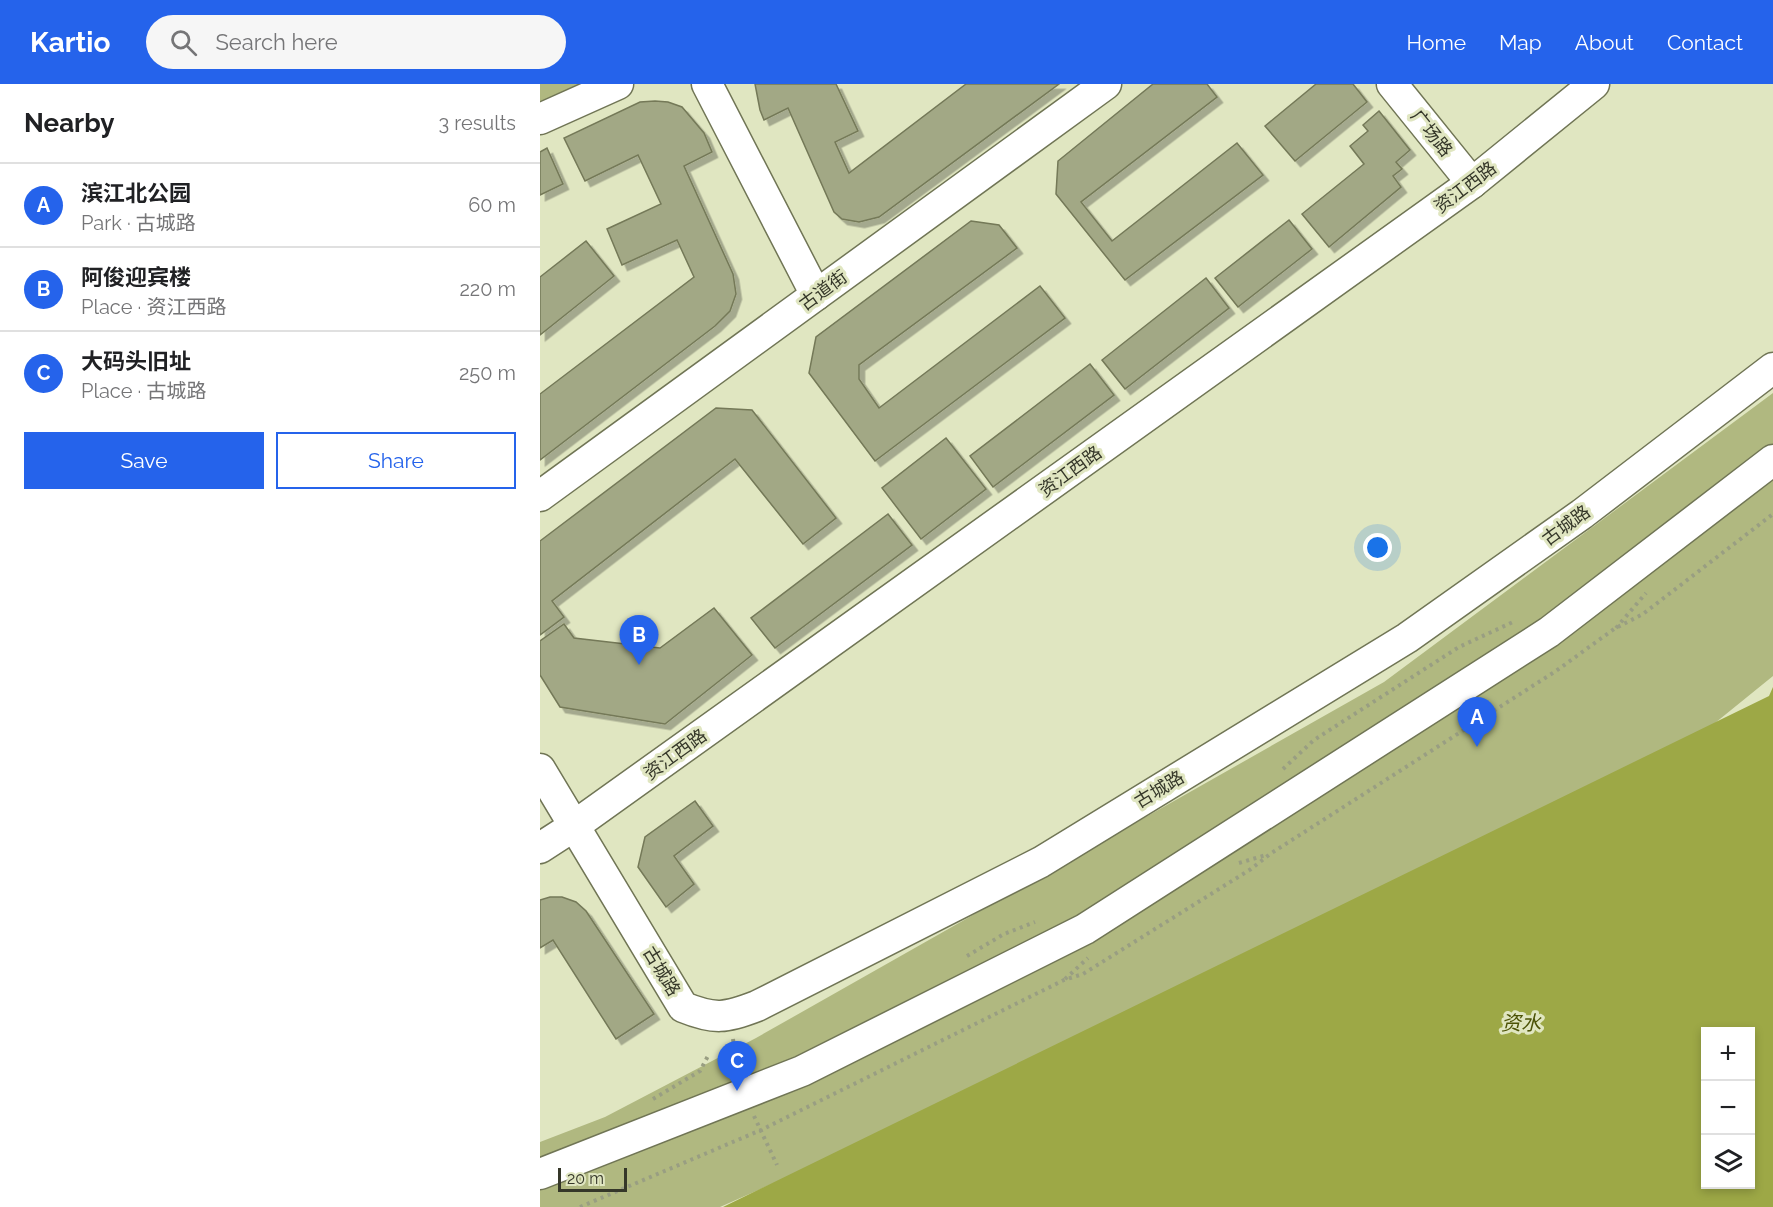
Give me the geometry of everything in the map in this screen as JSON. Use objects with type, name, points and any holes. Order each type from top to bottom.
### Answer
[{"type":"street","points":[[540,119],[618,84]]},
{"type":"street","points":[[706,84],[816,295]]},
{"type":"street","name":"古道街","points":[[540,496],[1106,84]]},
{"type":"street","name":"广场路","points":[[1392,84],[1472,183]]},
{"type":"street","name":"资江西路","points":[[540,848],[574,826],[1472,183],[1594,84]]},
{"type":"street","name":"古城路","points":[[540,769],[683,1006],[702,1015],[731,1016],[757,1006],[1041,862],[1397,644],[1582,514],[1773,368]]},
{"type":"street","points":[[540,1174],[802,1071],[1085,929],[1549,632],[1773,460]]},
{"type":"path","points":[[731,1016],[735,1053],[730,1063],[777,1165]]},
{"type":"shaded area","points":[[540,84],[588,84],[540,105]]},
{"type":"shaded area","points":[[1773,393],[1773,676],[1604,813],[720,1207],[540,1207],[540,1142],[605,1117],[756,1038],[1384,682]]},
{"type":"water","name":"资水","points":[[1773,687],[1773,1207],[723,1207],[1769,696]]},
{"type":"building","points":[[755,84],[836,84],[858,131],[835,142],[849,173],[966,84],[1059,84],[879,217],[859,222],[842,219],[834,212],[788,108],[764,120]]},
{"type":"building","points":[[1153,84],[1207,84],[1217,97],[1081,202],[1112,241],[1237,143],[1263,175],[1125,280],[1056,194],[1058,161]]},
{"type":"building","points":[[1316,84],[1353,84],[1367,102],[1295,161],[1265,126]]},
{"type":"building","points":[[640,102],[668,102],[682,107],[704,133],[712,152],[684,166],[733,274],[736,294],[730,311],[715,326],[540,460],[540,394],[694,277],[677,240],[622,265],[607,229],[661,204],[638,155],[585,181],[564,138]]},
{"type":"building","points":[[1379,111],[1410,150],[1396,162],[1402,169],[1393,176],[1401,187],[1329,247],[1302,214],[1364,164],[1350,146],[1368,131],[1363,125]]},
{"type":"building","points":[[547,148],[563,184],[540,195],[540,152]]},
{"type":"building","points":[[1289,220],[1312,249],[1238,307],[1215,278]]},
{"type":"building","points":[[971,221],[999,225],[1017,248],[859,365],[859,379],[879,408],[1040,286],[1065,318],[875,461],[809,373],[816,337]]},
{"type":"building","points":[[586,241],[614,276],[540,335],[540,277]]},
{"type":"building","points":[[1206,278],[1229,308],[1125,389],[1102,360]]},
{"type":"building","points":[[1090,364],[1114,395],[993,487],[970,456]]},
{"type":"building","points":[[716,408],[752,410],[836,518],[803,544],[735,459],[552,601],[564,617],[540,635],[540,541]]},
{"type":"building","points":[[946,438],[986,489],[921,539],[882,488]]},
{"type":"building","points":[[888,514],[912,545],[775,648],[751,618]]},
{"type":"building","points":[[714,608],[752,655],[665,724],[560,707],[540,675],[540,641],[564,624],[574,638],[660,648]]},
{"type":"building","points":[[695,801],[713,826],[674,856],[694,884],[666,907],[638,867],[645,837]]},
{"type":"building","points":[[562,897],[576,902],[586,911],[654,1014],[616,1039],[553,940],[540,948],[540,900]]},
{"type":"place","name":"阿俊迎宾楼","points":[[639,665]]},
{"type":"place","name":"滨江北公园","points":[[1477,747]]},
{"type":"place","name":"大码头旧址","points":[[737,1091]]}]
